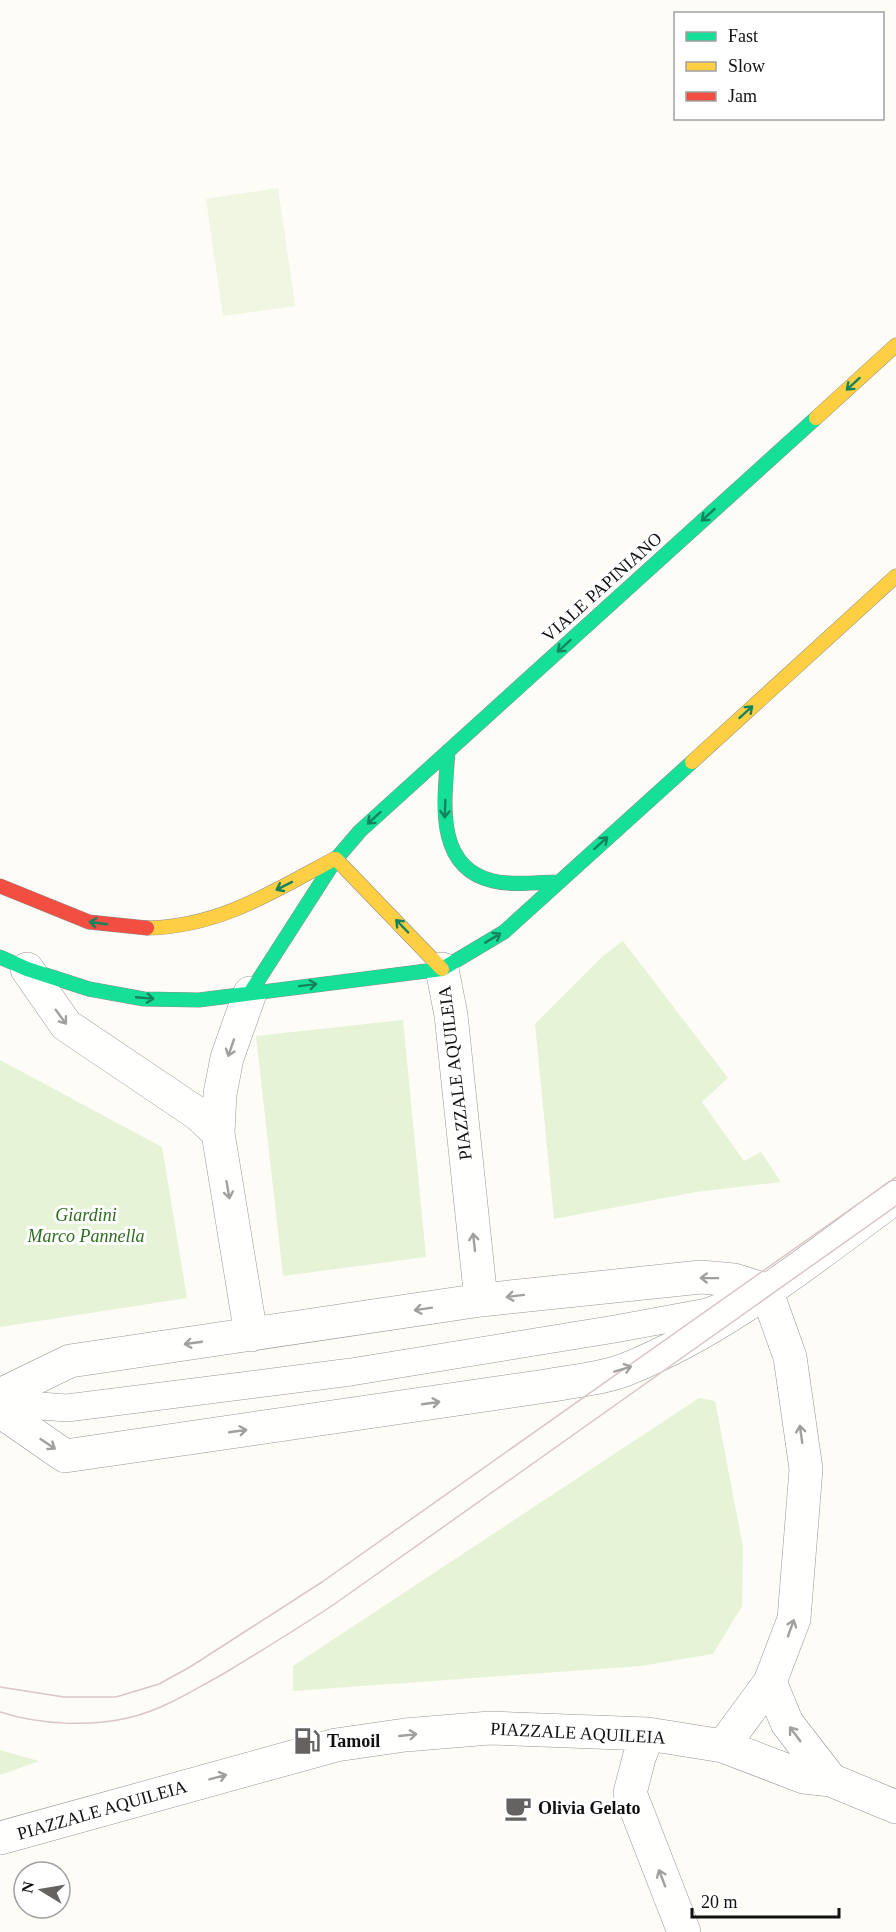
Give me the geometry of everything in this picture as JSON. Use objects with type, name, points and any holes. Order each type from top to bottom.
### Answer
[{"type":"main road","name":"VIALE PAPINIANO","points":[[336,859],[360,831],[896,345]]},
{"type":"main road","points":[[14,963],[89,989],[144,999],[199,1000],[442,969],[504,932],[896,576]]},
{"type":"main road","points":[[448,751],[444,830],[447,843],[465,870],[493,881],[558,882]]},
{"type":"main road","points":[[0,886],[72,917],[92,923],[141,927],[182,925],[218,918],[336,859]]},
{"type":"main road","points":[[250,993],[336,859]]},
{"type":"main road","name":"PIAZZALE AQUILEIA","points":[[336,859],[442,969]]},
{"type":"street","points":[[14,963],[66,1025],[198,1114],[218,1133]]},
{"type":"street","name":"PIAZZALE AQUILEIA","points":[[442,969],[451,1015],[481,1300]]},
{"type":"street","points":[[250,993],[227,1058],[220,1094],[218,1133],[251,1335]]},
{"type":"street","points":[[0,1411],[65,1455],[546,1386],[625,1370],[681,1344],[766,1290],[896,1197]]},
{"type":"street","points":[[0,1395],[70,1361],[481,1300],[701,1277],[734,1280],[766,1290]]},
{"type":"street","points":[[723,1746],[770,1683],[794,1619],[806,1469],[790,1357],[766,1290]]},
{"type":"street","points":[[770,1683],[777,1706],[787,1723],[831,1780]]},
{"type":"street","name":"PIAZZALE AQUILEIA","points":[[0,1838],[336,1745],[405,1735],[490,1728],[648,1734],[723,1746],[804,1776],[831,1780],[896,1807]]},
{"type":"street","points":[[648,1734],[634,1773],[630,1793],[684,1932]]},
{"type":"lane","points":[[0,1403],[67,1408],[351,1372],[707,1312],[766,1290]]},
{"type":"green space","points":[[278,188],[295,306],[223,316],[206,199]]},
{"type":"green space","points":[[623,941],[728,1078],[702,1102],[744,1161],[761,1152],[781,1182],[696,1192],[554,1219],[535,1024],[604,955]]},
{"type":"green space","points":[[403,1020],[426,1257],[283,1276],[256,1036]]},
{"type":"green space","name":"Giardini Marco Pannella","points":[[0,1060],[162,1147],[187,1298],[0,1327]]},
{"type":"green space","points":[[699,1398],[715,1401],[743,1547],[742,1606],[713,1654],[641,1666],[293,1691],[293,1666]]},
{"type":"green space","points":[[0,1750],[39,1761],[0,1775]]},
{"type":"tram line","points":[[0,1687],[64,1697],[116,1697],[159,1684],[190,1667],[322,1582],[896,1177]]},
{"type":"tram line","points":[[0,1712],[49,1722],[100,1722],[132,1717],[179,1699],[336,1603],[896,1206]]},
{"type":"traffic: fast","points":[[250,993],[336,859],[360,831],[816,418]]},
{"type":"traffic: fast","points":[[448,751],[445,789],[447,828],[452,846],[460,861],[474,873],[493,881],[517,884],[558,882]]},
{"type":"traffic: fast","points":[[0,957],[27,969],[89,989],[144,999],[199,1000],[442,969],[504,932],[692,762]]},
{"type":"traffic: slow","points":[[816,418],[896,345]]},
{"type":"traffic: slow","points":[[692,762],[896,576]]},
{"type":"traffic: slow","points":[[147,928],[198,921],[244,906],[334,859]]},
{"type":"traffic: slow","points":[[336,859],[442,969]]},
{"type":"traffic: jam","points":[[0,886],[89,922],[147,928]]},
{"type":"place","name":"Tamoil","points":[[307,1741]]},
{"type":"place","name":"Olivia Gelato","points":[[518,1808]]}]
